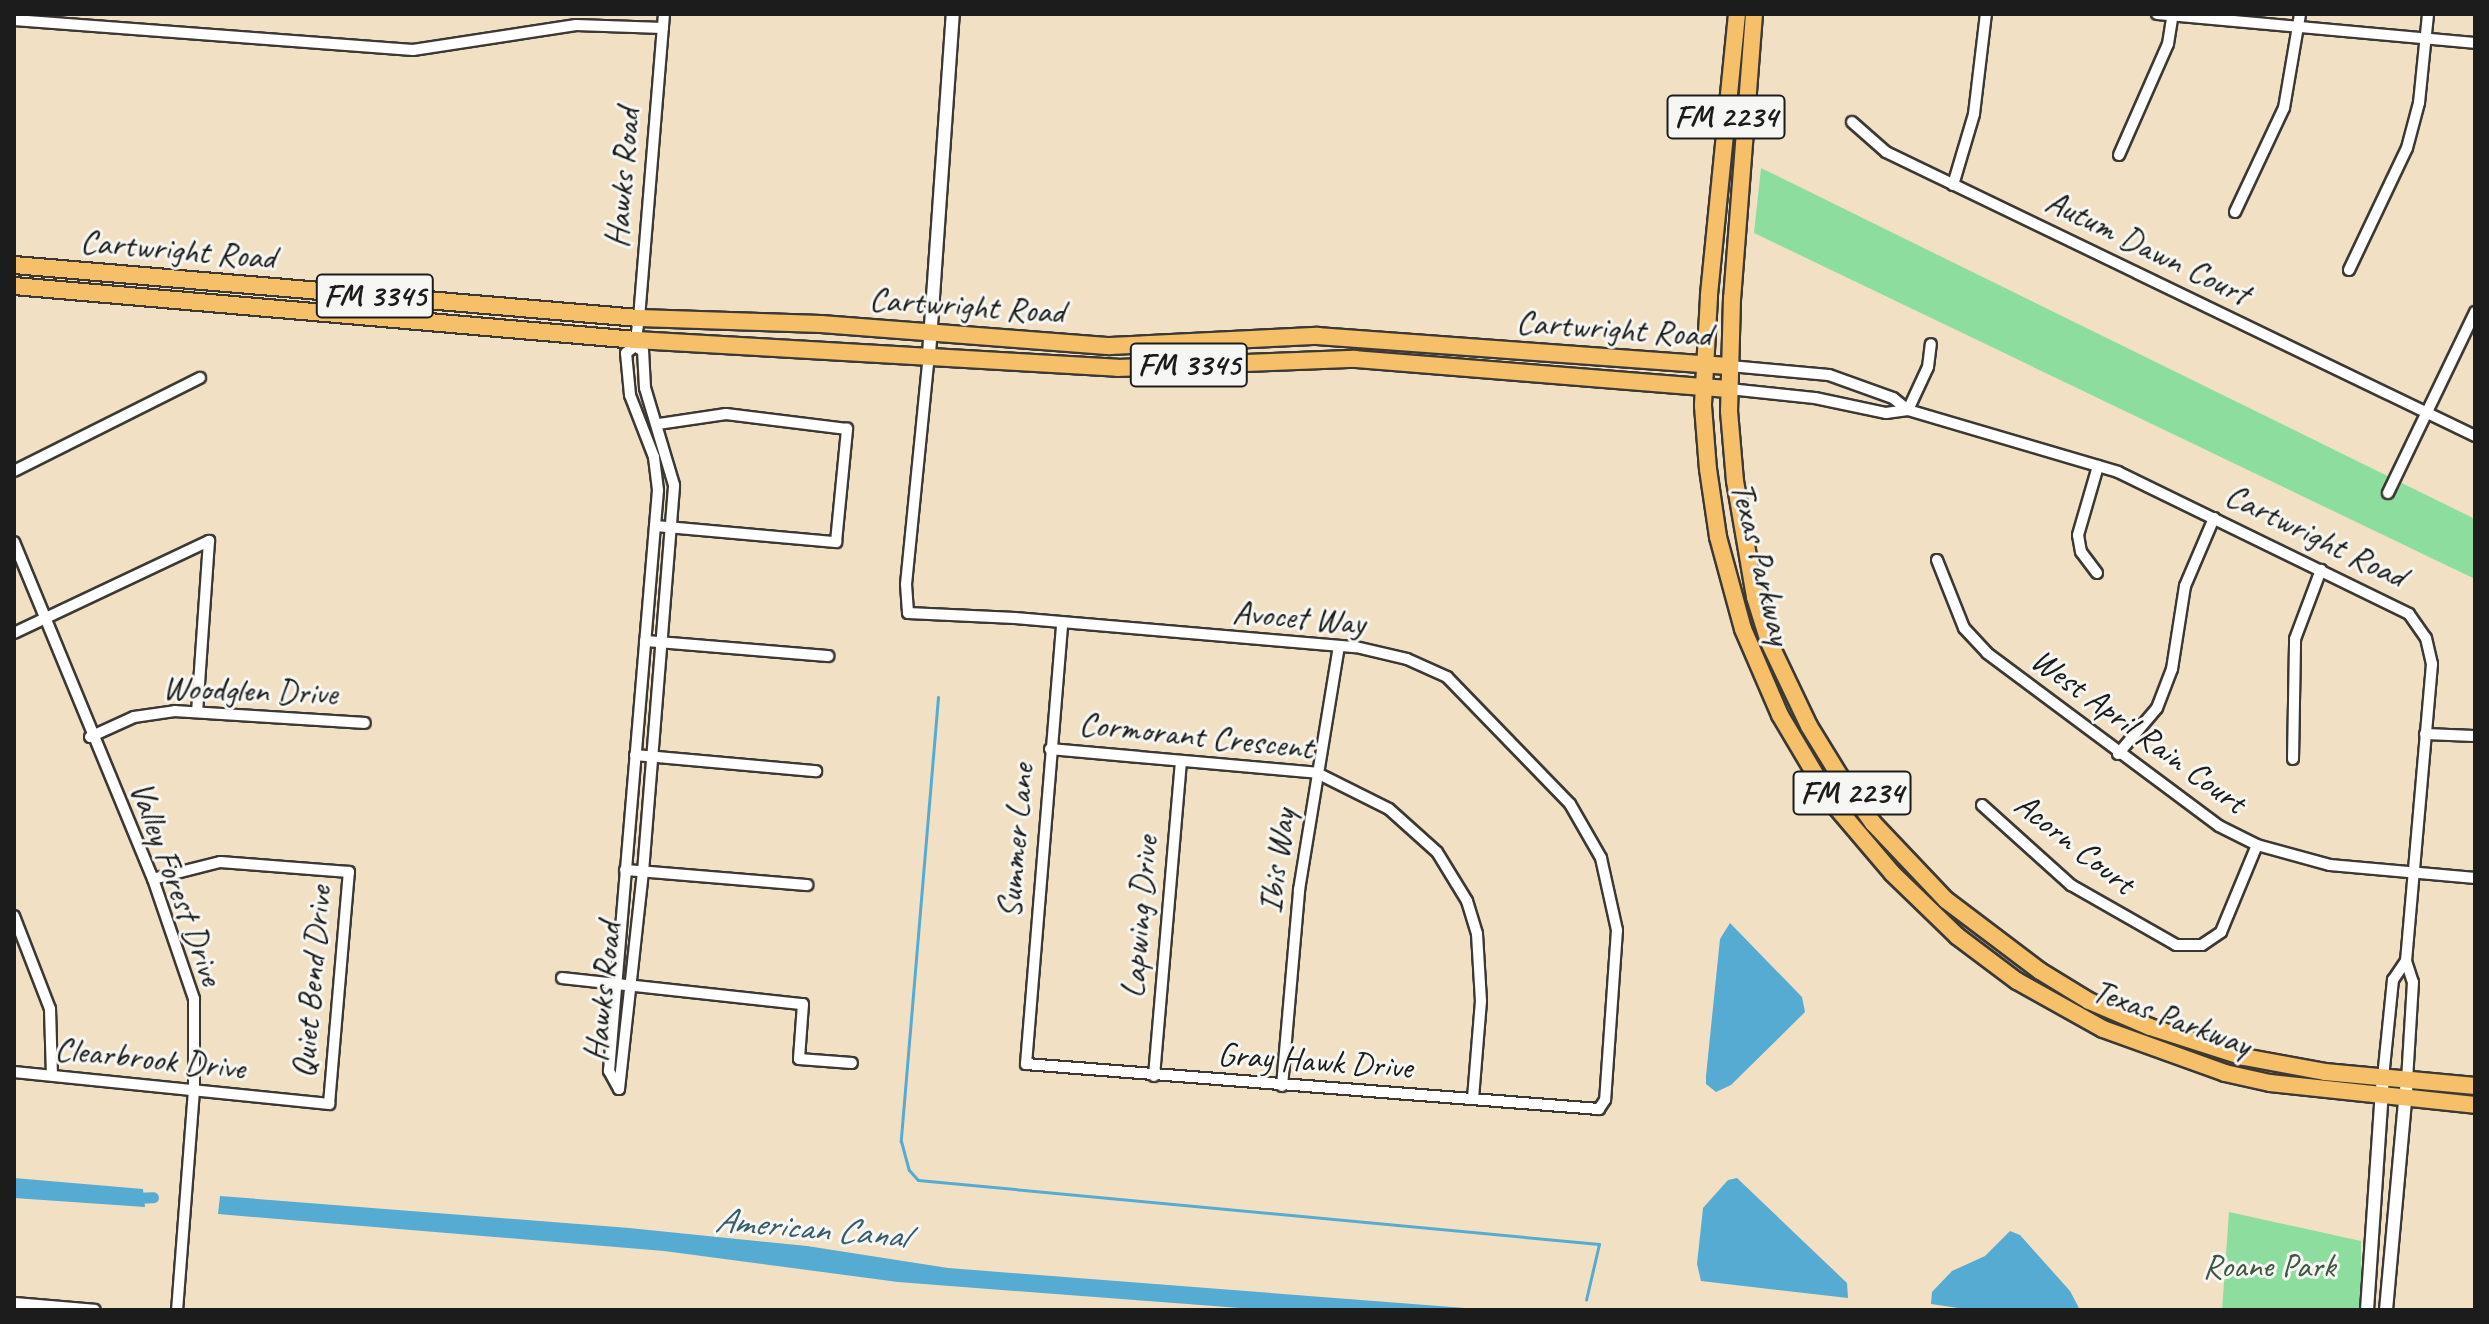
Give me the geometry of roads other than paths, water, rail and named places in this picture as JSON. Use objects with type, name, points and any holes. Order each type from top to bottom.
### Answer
[{"type":"main road","name":"Texas Parkway","points":[[1737,14],[1704,387],[1716,527],[1748,641],[1780,715],[1831,801],[1892,873],[1986,958],[2103,1029],[2225,1073],[2381,1097],[2475,1105]]},
{"type":"main road","name":"Texas Parkway","points":[[1754,14],[1729,389],[1742,528],[1769,642],[1804,717],[1841,778],[1920,874],[1984,932],[2089,1001],[2150,1027],[2244,1057],[2383,1078],[2475,1086]]},
{"type":"main road","name":"Cartwright Road","points":[[14,265],[639,318],[1167,345],[1355,338],[1730,366]]},
{"type":"main road","name":"Cartwright Road","points":[[14,286],[636,343],[1169,367],[1355,359],[1729,389]]},
{"type":"main road","points":[[314,291],[314,314]]},
{"type":"main road","points":[[1355,338],[1355,359]]},
{"type":"main road","points":[[1167,345],[1169,367]]},
{"type":"main road","points":[[1488,370],[1489,348]]},
{"type":"street","name":"Hawks Road","points":[[636,343],[643,351],[645,388],[672,468],[672,528],[643,872],[619,1089],[609,1071],[655,526],[656,466],[627,382],[626,353],[636,343],[639,318],[664,14]]},
{"type":"street","points":[[929,354],[928,332],[953,14]]},
{"type":"street","points":[[1953,185],[1974,114],[1986,14]]},
{"type":"street","points":[[2157,14],[2475,43]]},
{"type":"street","points":[[2235,212],[2284,108],[2300,14]]},
{"type":"street","points":[[2349,270],[2407,148],[2428,14]]},
{"type":"street","points":[[2119,155],[2168,44],[2173,15]]},
{"type":"street","points":[[14,20],[413,50],[576,25],[663,28]]},
{"type":"street","name":"Autum Dawn Court","points":[[1852,122],[1886,152],[2475,436]]},
{"type":"street","points":[[2388,493],[2475,312]]},
{"type":"street","points":[[1908,410],[1928,367],[1931,344]]},
{"type":"street","name":"Avocet Way","points":[[929,354],[906,584],[908,613],[1339,646],[1407,659],[1447,677],[1584,824],[1612,892],[1617,930],[1605,1100],[1599,1109]]},
{"type":"street","name":"Cartwright Road","points":[[1730,366],[1829,375],[1893,398],[1908,410],[2098,466],[2214,518],[2409,614],[2426,638],[2432,664],[2406,961],[2413,982],[2407,1080]]},
{"type":"street","points":[[14,471],[200,378]]},
{"type":"street","name":"Cartwright Road","points":[[1729,389],[1815,398],[1886,413],[1908,410]]},
{"type":"street","points":[[655,526],[836,542],[847,429],[726,414],[658,424]]},
{"type":"street","points":[[2097,573],[2081,552],[2078,535],[2098,466]]},
{"type":"street","points":[[2118,754],[2157,708],[2167,682],[2185,586],[2214,518]]},
{"type":"street","points":[[14,633],[209,541],[197,711]]},
{"type":"street","name":"Valley Forest Drive","points":[[14,542],[90,737],[153,879],[194,999],[194,1090],[177,1310]]},
{"type":"street","name":"West April Rain Court","points":[[1937,560],[1964,628],[1987,653],[2207,819],[2257,845],[2330,865],[2475,878]]},
{"type":"street","points":[[2293,759],[2295,639],[2321,570]]},
{"type":"street","name":"Summer Lane","points":[[1026,1064],[1062,623]]},
{"type":"street","points":[[645,641],[828,656]]},
{"type":"street","name":"Ibis Way","points":[[1282,1086],[1299,890],[1339,646]]},
{"type":"street","name":"Woodglen Drive","points":[[90,737],[153,712],[197,711],[365,723]]},
{"type":"street","points":[[2425,734],[2475,736]]},
{"type":"street","name":"Cormorant Crescent","points":[[1050,749],[1317,773],[1364,792],[1418,833],[1437,852],[1467,901],[1482,965],[1473,1099]]},
{"type":"street","points":[[635,755],[816,771]]},
{"type":"street","name":"Lapwing Drive","points":[[1154,1076],[1181,762]]},
{"type":"street","name":"Acorn Court","points":[[1982,805],[2071,885],[2176,945],[2202,945],[2221,932],[2257,845]]},
{"type":"street","name":"Quiet Bend Drive","points":[[153,879],[220,862],[349,872],[329,1104]]},
{"type":"street","points":[[625,870],[807,885]]},
{"type":"street","points":[[14,916],[50,1009],[52,1075]]},
{"type":"street","name":"Cartwright Road","points":[[2383,1078],[2393,980],[2406,961]]},
{"type":"street","points":[[562,978],[632,983],[803,1004],[799,1059],[852,1063]]},
{"type":"street","name":"Gray Hawk Drive","points":[[1026,1064],[1599,1109]]},
{"type":"street","name":"Clearbrook Drive","points":[[14,1072],[329,1104]]},
{"type":"street","points":[[2367,1310],[2383,1078]]},
{"type":"street","points":[[2386,1310],[2407,1080]]},
{"type":"street","points":[[14,1303],[95,1310]]},
{"type":"water","points":[[1730,923],[1802,997],[1805,1012],[1731,1085],[1716,1092],[1706,1084],[1706,1076],[1720,939]]},
{"type":"water","points":[[14,1178],[143,1189],[145,1207],[14,1198]]},
{"type":"water","points":[[1737,1178],[1847,1283],[1848,1298],[1701,1281],[1697,1264],[1703,1208],[1728,1180]]},
{"type":"water","name":"American Canal","points":[[220,1196],[629,1228],[807,1246],[948,1268],[1491,1310],[1266,1310],[898,1282],[664,1251],[218,1214]]},
{"type":"water","points":[[2010,1231],[2020,1235],[2070,1291],[2080,1310],[1972,1310],[1931,1304],[1932,1292],[1952,1271],[1985,1256]]},
{"type":"waterway","points":[[938,697],[901,1141],[909,1170],[918,1180],[1599,1244],[1586,1300]]},
{"type":"waterway","name":"American Canal","points":[[130,1198],[153,1197]]},
{"type":"park label","name":"Roane Park","points":[[2269,1266]]}]
